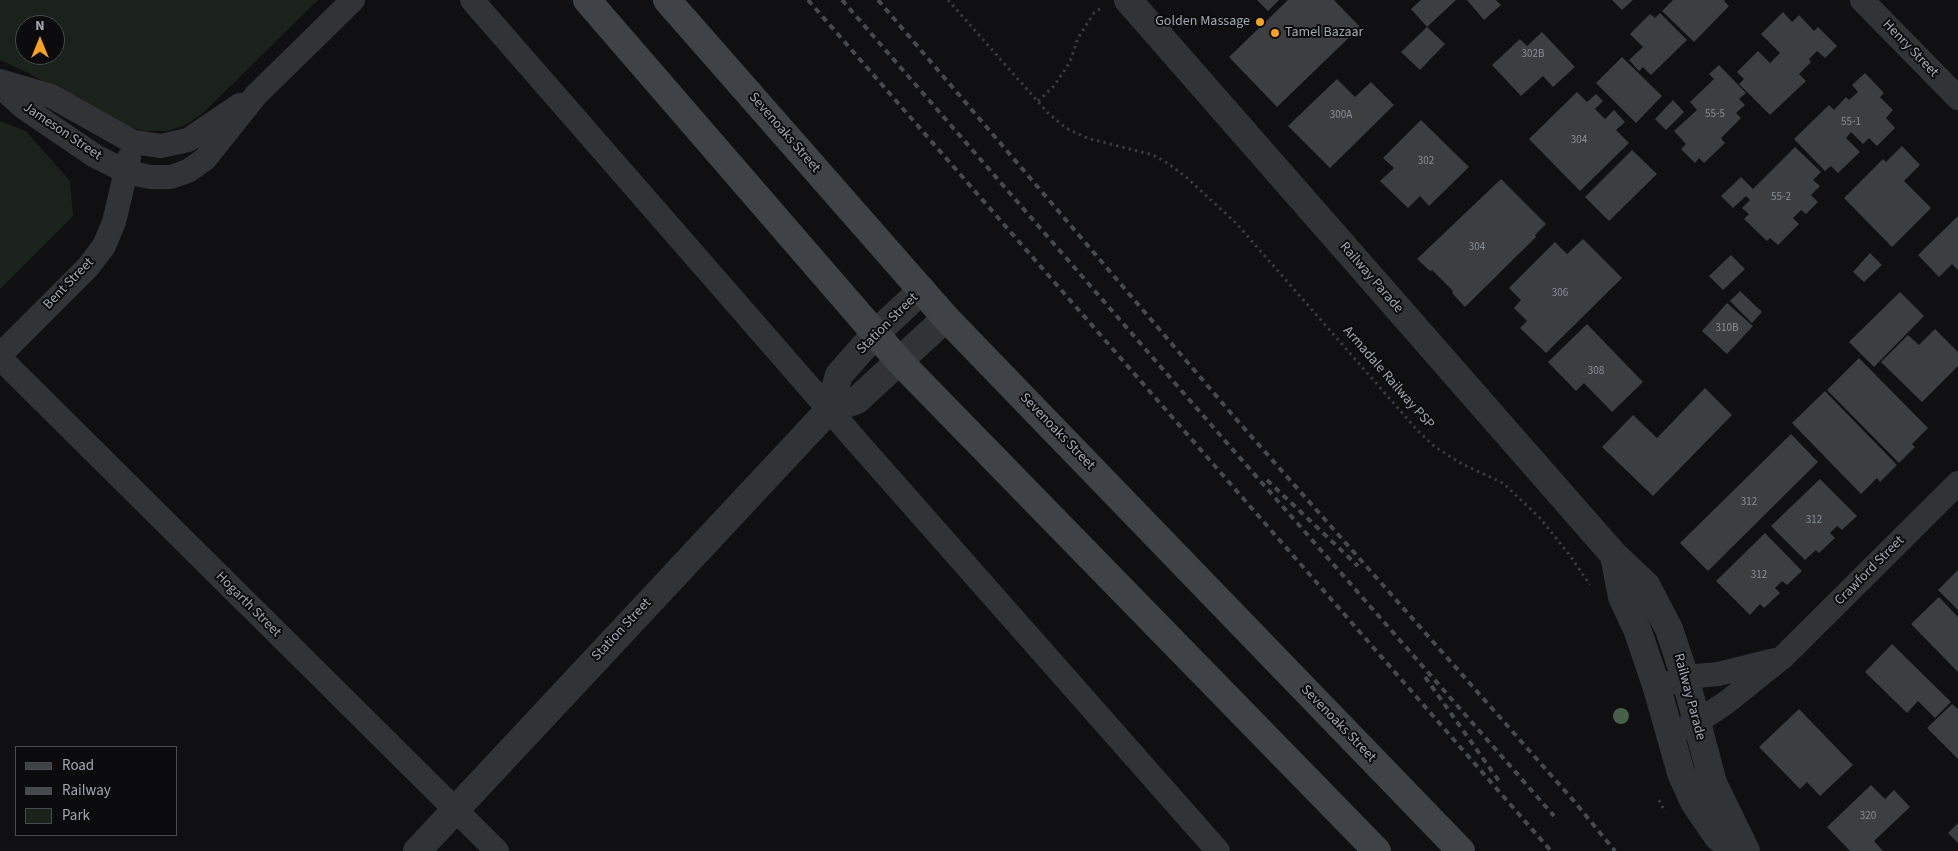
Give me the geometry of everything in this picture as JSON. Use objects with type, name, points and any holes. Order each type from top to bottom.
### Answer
[{"type":"main road","points":[[587,0],[900,362],[1377,851]]},
{"type":"main road","name":"Sevenoaks Street","points":[[667,0],[946,318],[1461,851]]},
{"type":"street","points":[[127,172],[150,177],[171,177],[188,171],[205,159],[256,94],[352,0]]},
{"type":"street","points":[[472,0],[829,410],[1218,851]]},
{"type":"street","name":"Henry Street","points":[[1862,0],[1958,98]]},
{"type":"street","name":"Railway Parade","points":[[1117,2],[1614,555],[1646,585],[1669,629],[1686,677],[1713,784],[1746,851]]},
{"type":"street","name":"Jameson Street","points":[[0,81],[51,96],[133,142]]},
{"type":"street","name":"Jameson Street","points":[[0,86],[23,107],[52,128],[95,156],[127,172]]},
{"type":"street","points":[[133,142],[161,146],[188,140],[256,94]]},
{"type":"street","name":"Bent Street","points":[[0,356],[88,268],[104,246],[114,222],[133,142]]},
{"type":"street","name":"Station Street","points":[[829,410],[839,375],[876,333],[922,290]]},
{"type":"street","name":"Station Street","points":[[417,851],[829,410],[857,400],[946,318]]},
{"type":"street","name":"Hogarth Street","points":[[0,356],[497,851]]},
{"type":"street","name":"Crawford Street","points":[[1669,735],[1697,722],[1727,702],[1782,658],[1958,483]]},
{"type":"street","name":"Railway Parade","points":[[1614,555],[1622,598],[1637,629],[1658,688],[1680,773],[1694,802],[1718,837],[1737,851]]},
{"type":"street","points":[[1658,688],[1686,677],[1718,674],[1782,658]]},
{"type":"path","name":"Armadale Railway PSP","points":[[948,0],[1038,101],[1066,128],[1086,138],[1153,155],[1169,164],[1187,178],[1236,222],[1418,431],[1442,451],[1462,464],[1503,483],[1540,518],[1571,557],[1592,588]]},
{"type":"path","points":[[1038,101],[1054,86],[1070,62],[1078,38],[1094,13],[1117,2]]},
{"type":"path","points":[[1656,792],[1662,809],[1667,815]]},
{"type":"green space","points":[[0,0],[318,0],[202,114],[185,125],[167,131],[143,131],[121,124],[30,74],[0,60]]},
{"type":"green space","points":[[0,121],[26,131],[70,181],[73,216],[0,289]]},
{"type":"building","points":[[1257,0],[1279,0],[1268,11]]},
{"type":"building","points":[[1288,0],[1334,0],[1360,27],[1277,107],[1229,57]]},
{"type":"building","points":[[1421,0],[1456,0],[1427,27],[1411,9]]},
{"type":"building","points":[[1467,0],[1496,0],[1501,5],[1484,20]]},
{"type":"building","points":[[1612,0],[1633,0],[1622,10]]},
{"type":"building","points":[[1673,0],[1725,0],[1729,6],[1694,42],[1662,11]]},
{"type":"building","points":[[1783,12],[1792,22],[1799,15],[1814,31],[1818,27],[1837,46],[1825,58],[1817,51],[1809,59],[1811,62],[1799,74],[1806,81],[1770,115],[1739,84],[1744,79],[1737,72],[1758,51],[1770,63],[1780,53],[1761,34]]},
{"type":"building","points":[[1660,13],[1687,40],[1651,75],[1643,67],[1639,71],[1629,60],[1643,47],[1630,34],[1650,14],[1655,18]]},
{"type":"building","points":[[1427,27],[1445,44],[1420,70],[1401,52]]},
{"type":"building","points":[[1542,32],[1575,67],[1553,87],[1543,76],[1521,96],[1492,65],[1520,39],[1527,46]]},
{"type":"building","points":[[1622,57],[1662,96],[1636,123],[1596,83]]},
{"type":"building","points":[[1719,65],[1746,93],[1739,99],[1745,105],[1736,113],[1741,118],[1721,138],[1725,143],[1704,163],[1699,158],[1695,163],[1681,149],[1686,144],[1674,131],[1697,110],[1690,102],[1714,79],[1709,74]]},
{"type":"building","points":[[1865,73],[1884,93],[1880,97],[1893,110],[1886,118],[1895,128],[1877,146],[1869,138],[1863,144],[1851,132],[1846,138],[1860,152],[1838,173],[1831,166],[1825,171],[1794,139],[1829,105],[1834,110],[1846,97],[1849,100],[1858,92],[1852,85]]},
{"type":"building","points":[[1337,79],[1355,97],[1371,82],[1394,105],[1330,168],[1288,126]]},
{"type":"building","points":[[1577,92],[1587,102],[1596,94],[1603,101],[1595,109],[1605,119],[1614,110],[1625,122],[1616,130],[1629,143],[1580,191],[1529,139]]},
{"type":"building","points":[[1673,100],[1684,112],[1666,130],[1655,119]]},
{"type":"building","points":[[1421,120],[1469,167],[1429,206],[1420,196],[1408,208],[1380,181],[1394,168],[1383,158]]},
{"type":"building","points":[[1902,146],[1920,165],[1904,181],[1931,208],[1892,247],[1844,198],[1883,159],[1886,162]]},
{"type":"building","points":[[1795,147],[1821,172],[1813,180],[1820,186],[1811,195],[1818,202],[1806,214],[1801,210],[1793,218],[1799,224],[1778,245],[1770,238],[1767,241],[1744,219],[1749,214],[1742,208],[1750,200],[1746,196],[1733,208],[1721,196],[1741,177],[1753,189]]},
{"type":"building","points":[[1632,150],[1657,174],[1609,221],[1585,197]]},
{"type":"building","points":[[1501,179],[1546,224],[1535,235],[1536,237],[1465,307],[1452,293],[1453,291],[1432,270],[1430,271],[1417,259]]},
{"type":"building","points":[[1958,216],[1958,270],[1952,264],[1939,277],[1918,255]]},
{"type":"building","points":[[1583,239],[1622,278],[1546,353],[1520,328],[1527,321],[1514,308],[1521,300],[1509,288],[1555,242],[1567,254]]},
{"type":"building","points":[[1870,253],[1882,265],[1864,282],[1853,272]]},
{"type":"building","points":[[1731,255],[1745,269],[1723,290],[1709,276]]},
{"type":"building","points":[[1740,291],[1762,312],[1752,323],[1730,301]]},
{"type":"building","points":[[1900,292],[1924,316],[1874,367],[1849,342]]},
{"type":"building","points":[[1727,303],[1753,326],[1727,354],[1702,331]]},
{"type":"building","points":[[1587,324],[1643,382],[1612,412],[1584,383],[1576,391],[1548,362]]},
{"type":"building","points":[[1935,329],[1958,352],[1958,366],[1922,402],[1881,362],[1908,335],[1919,345]]},
{"type":"building","points":[[1859,358],[1928,428],[1912,444],[1915,447],[1899,463],[1827,390]]},
{"type":"building","points":[[1705,388],[1732,415],[1653,496],[1602,447],[1633,415],[1657,438]]},
{"type":"building","points":[[1825,391],[1897,465],[1880,482],[1877,478],[1861,494],[1792,423]]},
{"type":"building","points":[[1791,434],[1818,462],[1708,571],[1680,543]]},
{"type":"building","points":[[1820,479],[1857,516],[1842,530],[1837,526],[1830,533],[1835,538],[1819,553],[1816,550],[1805,560],[1771,526]]},
{"type":"building","points":[[1765,533],[1802,571],[1787,585],[1782,581],[1775,588],[1780,593],[1764,608],[1760,604],[1750,615],[1716,581]]},
{"type":"building","points":[[1958,570],[1958,610],[1938,590]]},
{"type":"building","points":[[1939,597],[1958,617],[1958,672],[1911,624]]},
{"type":"building","points":[[1892,644],[1951,702],[1935,718],[1918,701],[1907,713],[1865,672]]},
{"type":"building","points":[[1952,704],[1958,709],[1958,759],[1927,728]]},
{"type":"building","points":[[1799,709],[1853,765],[1820,796],[1807,782],[1800,789],[1759,747]]},
{"type":"building","points":[[1871,785],[1885,799],[1894,790],[1910,807],[1874,841],[1883,851],[1850,851],[1827,827]]},
{"type":"building","points":[[1958,823],[1958,843],[1948,833]]},
{"type":"railway","points":[[808,0],[1551,851]]},
{"type":"railway","points":[[842,0],[1554,816]]},
{"type":"railway","points":[[878,0],[1236,419],[1573,800],[1615,851]]},
{"type":"railway","points":[[1267,480],[1358,566]]},
{"type":"railway","points":[[1425,677],[1499,781]]},
{"type":"place","name":"Golden Massage","points":[[1260,22]]},
{"type":"place","name":"Tamel Bazaar","points":[[1275,33]]}]
